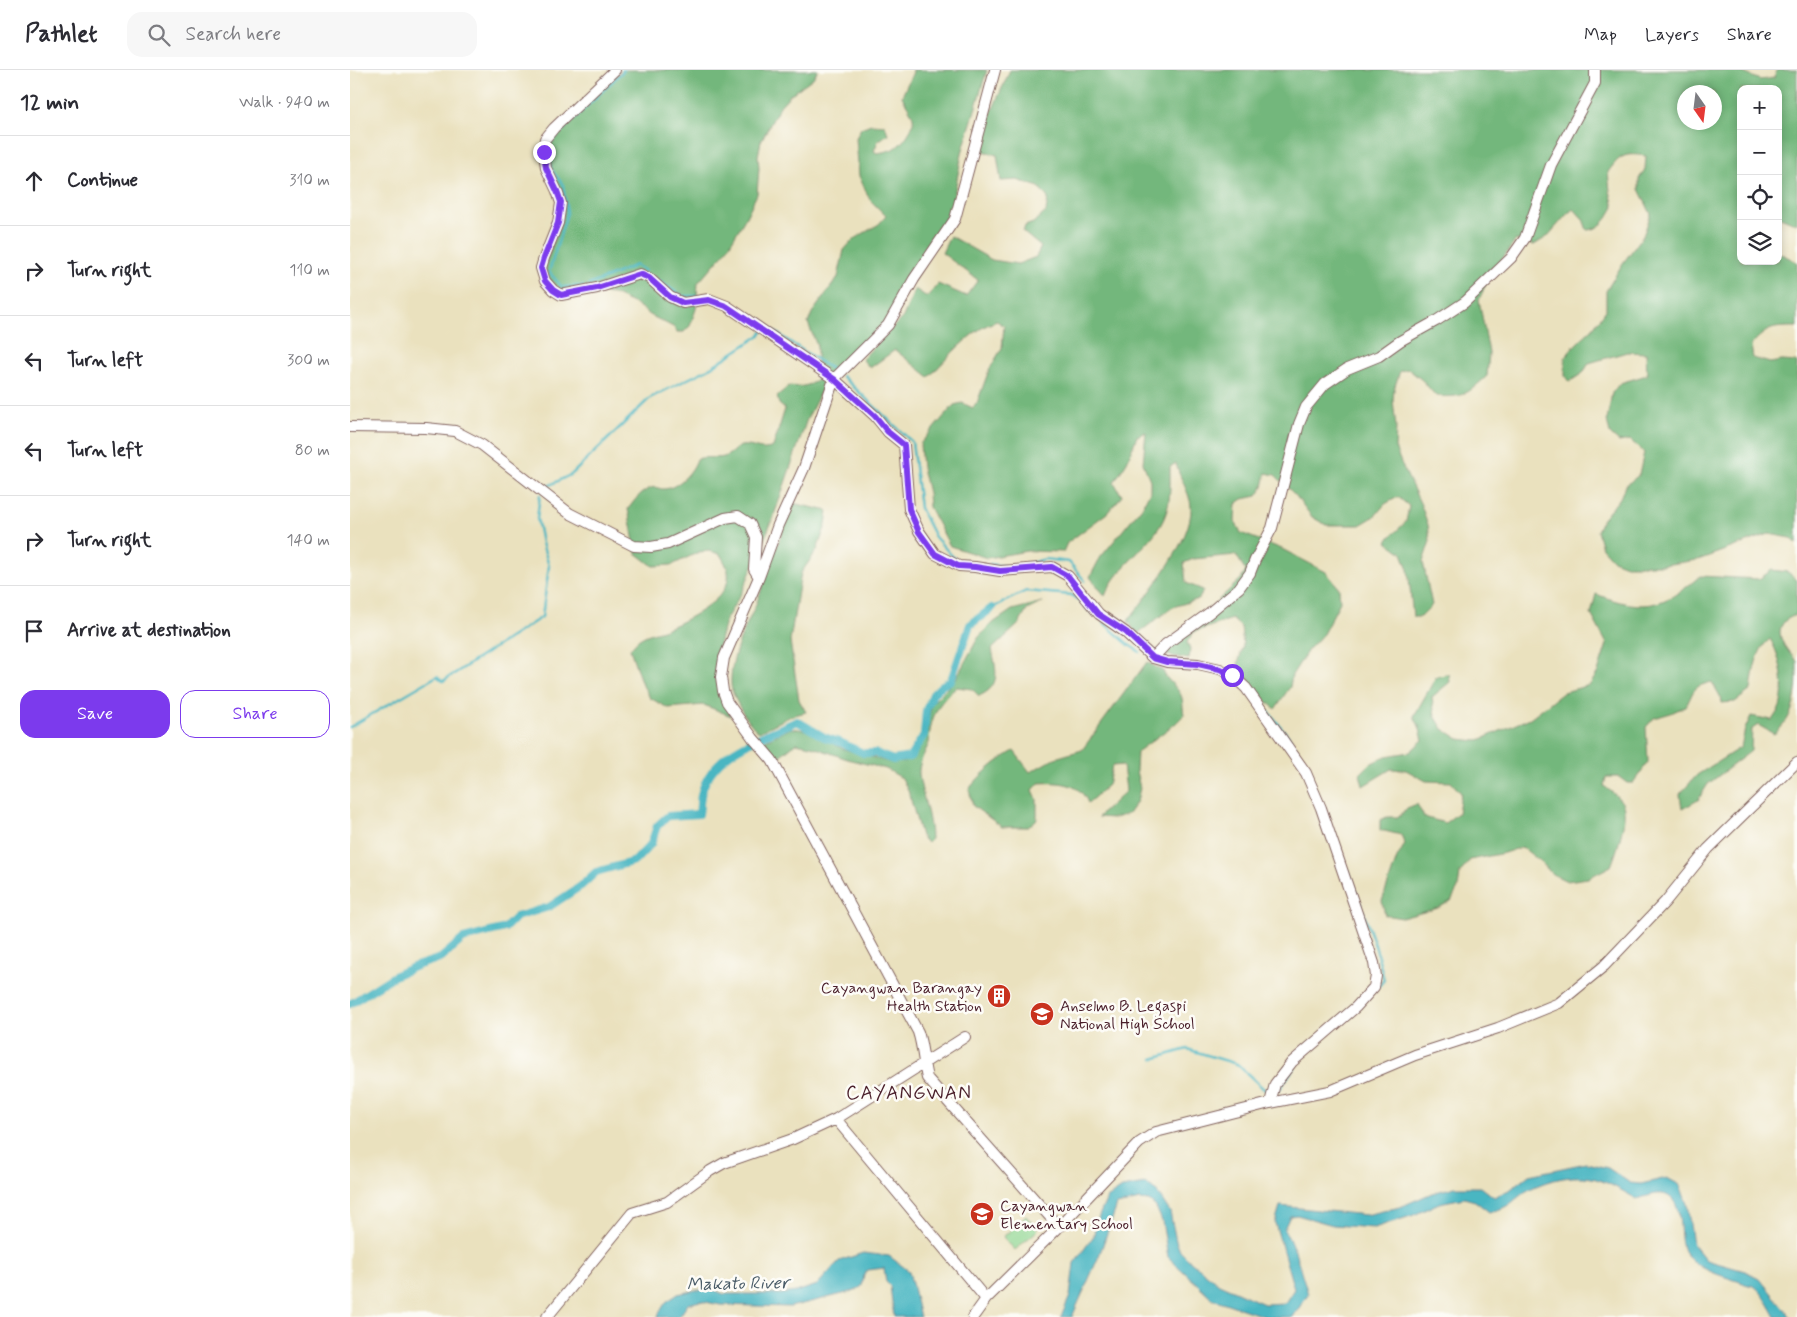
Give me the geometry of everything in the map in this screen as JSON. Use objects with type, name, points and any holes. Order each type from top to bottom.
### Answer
[{"type":"street","points":[[615,70],[554,128],[545,139],[546,168],[561,202],[558,223],[541,268],[545,281],[553,290],[561,295],[597,288],[640,274],[649,278],[670,297],[683,303],[709,300],[726,306],[834,379],[875,416],[888,432],[904,445],[909,509],[919,532],[935,554],[958,566],[1000,571],[1052,567],[1068,576],[1098,614],[1126,632],[1153,658],[1167,662],[1198,664],[1220,669],[1232,675],[1246,688],[1306,773],[1321,808],[1374,962],[1376,976],[1374,987],[1356,1007],[1292,1062],[1275,1084],[1270,1103]]},
{"type":"street","points":[[996,70],[955,219],[914,279],[888,326],[834,379],[804,468],[778,525],[759,577],[724,658],[721,677],[727,702],[753,738],[772,760],[918,1032],[923,1048],[923,1063],[928,1078],[1059,1227]]},
{"type":"street","points":[[1153,658],[1166,644],[1239,588],[1250,573],[1272,528],[1299,424],[1306,407],[1325,384],[1347,369],[1380,356],[1400,341],[1465,302],[1511,258],[1525,238],[1551,165],[1595,84],[1596,70]]},
{"type":"street","points":[[350,427],[426,428],[455,432],[482,445],[569,513],[634,546],[651,547],[668,544],[725,518],[738,516],[750,524],[756,537],[754,569],[759,577]]},
{"type":"street","points":[[972,1317],[986,1299],[1139,1144],[1156,1132],[1270,1103],[1330,1092],[1415,1055],[1498,1028],[1559,1003],[1604,966],[1665,902],[1708,849],[1797,762]]},
{"type":"street","points":[[546,1317],[632,1213],[667,1202],[724,1164],[793,1139],[836,1119],[965,1037]]},
{"type":"street","points":[[836,1119],[986,1299]]},
{"type":"green space","points":[[622,70],[818,70],[813,78],[790,95],[780,106],[761,141],[758,156],[757,194],[726,251],[698,283],[696,309],[690,326],[684,332],[677,332],[675,328],[650,315],[637,305],[613,294],[560,290],[548,279],[544,266],[563,214],[546,154],[547,145],[554,131]]},
{"type":"green space","points":[[912,70],[987,70],[962,153],[951,211],[935,245],[885,323],[837,365],[807,419],[773,518],[743,590],[725,621],[716,656],[717,681],[731,716],[704,705],[668,708],[650,698],[641,682],[630,649],[643,637],[672,626],[705,608],[723,591],[728,581],[728,571],[720,554],[709,551],[699,552],[672,565],[653,566],[636,553],[628,509],[647,490],[654,487],[668,488],[679,483],[688,474],[697,459],[725,457],[741,446],[760,449],[773,447],[785,409],[779,404],[777,396],[789,386],[804,386],[817,380],[817,346],[808,323],[812,313],[838,277],[844,250],[854,239],[879,224],[886,216],[870,200],[859,176],[856,138],[861,128],[871,124],[885,125],[888,134],[878,141],[874,151],[877,153],[894,148],[904,139],[911,128],[913,117],[902,96],[913,72]]},
{"type":"green space","points":[[1010,70],[1737,70],[1760,80],[1774,78],[1777,70],[1797,70],[1797,224],[1782,218],[1782,85],[1737,85],[1737,265],[1782,265],[1782,254],[1797,262],[1797,327],[1771,329],[1766,331],[1751,345],[1753,358],[1770,363],[1782,361],[1797,362],[1797,544],[1791,538],[1769,534],[1698,560],[1663,565],[1626,565],[1613,560],[1602,548],[1597,531],[1602,520],[1620,498],[1625,486],[1639,475],[1644,452],[1630,440],[1619,442],[1610,434],[1607,420],[1612,393],[1620,383],[1647,375],[1646,353],[1627,352],[1589,363],[1583,373],[1569,382],[1565,376],[1565,358],[1573,347],[1593,328],[1606,310],[1606,291],[1623,263],[1643,236],[1651,214],[1639,189],[1639,179],[1645,169],[1646,156],[1628,155],[1616,161],[1608,172],[1614,207],[1600,226],[1587,230],[1583,219],[1574,209],[1568,213],[1547,237],[1534,245],[1516,240],[1488,279],[1479,300],[1489,353],[1487,376],[1464,394],[1436,396],[1422,380],[1408,369],[1400,371],[1394,389],[1393,400],[1396,427],[1395,448],[1428,525],[1430,541],[1423,562],[1432,605],[1420,617],[1413,617],[1408,569],[1402,553],[1387,542],[1406,522],[1409,506],[1398,497],[1385,504],[1375,516],[1360,525],[1326,525],[1312,517],[1296,496],[1275,475],[1266,473],[1263,487],[1257,496],[1243,499],[1236,504],[1235,521],[1241,533],[1282,549],[1326,572],[1339,588],[1340,602],[1323,634],[1308,650],[1292,675],[1290,687],[1275,709],[1246,682],[1238,664],[1243,646],[1241,627],[1232,619],[1194,632],[1187,642],[1190,650],[1189,659],[1160,654],[1241,579],[1246,571],[1236,555],[1193,559],[1184,563],[1186,583],[1203,590],[1199,599],[1173,607],[1137,634],[1128,621],[1177,551],[1190,520],[1190,501],[1176,463],[1170,467],[1168,508],[1154,535],[1118,574],[1105,596],[1090,577],[1100,558],[1142,507],[1150,492],[1150,480],[1143,463],[1146,432],[1137,436],[1127,462],[1114,482],[1122,496],[1107,513],[1067,543],[1063,552],[1027,551],[987,558],[950,546],[929,507],[920,444],[954,405],[962,403],[973,408],[977,403],[989,370],[1002,348],[1004,326],[997,321],[978,330],[960,345],[929,377],[895,350],[870,368],[862,359],[903,317],[915,289],[927,297],[938,284],[966,296],[978,280],[942,253],[950,236],[992,260],[1018,264],[1036,257],[1041,247],[1023,232],[1025,226],[1033,223],[1046,212],[1048,198],[1039,187],[1017,180],[1001,181],[997,155],[979,150],[991,113]]},
{"type":"green space","points":[[792,503],[828,511],[826,525],[817,550],[801,573],[790,641],[799,700],[806,712],[791,716],[759,732],[750,723],[737,703],[732,689],[731,674],[739,643],[761,592]]},
{"type":"green space","points":[[1772,570],[1788,572],[1797,580],[1797,616],[1795,615],[1785,621],[1780,632],[1783,643],[1797,661],[1797,683],[1794,702],[1782,727],[1774,734],[1758,725],[1752,729],[1751,751],[1708,784],[1698,800],[1682,809],[1680,794],[1697,775],[1741,747],[1745,729],[1751,716],[1772,720],[1779,709],[1783,690],[1780,663],[1770,639],[1765,643],[1758,655],[1751,690],[1735,702],[1721,703],[1720,696],[1712,682],[1700,686],[1694,690],[1686,706],[1654,718],[1646,727],[1648,762],[1633,783],[1627,783],[1619,777],[1606,777],[1604,786],[1620,800],[1624,811],[1621,836],[1611,866],[1588,878],[1567,881],[1552,874],[1522,847],[1470,860],[1460,873],[1458,888],[1451,901],[1438,908],[1402,918],[1385,915],[1382,901],[1397,858],[1405,844],[1401,835],[1380,830],[1380,820],[1387,817],[1399,817],[1407,808],[1417,804],[1424,817],[1445,823],[1458,813],[1461,793],[1451,782],[1426,781],[1406,770],[1391,769],[1363,786],[1360,774],[1370,764],[1386,756],[1410,752],[1423,740],[1414,716],[1436,677],[1449,674],[1450,682],[1432,697],[1435,716],[1443,729],[1459,739],[1477,741],[1530,718],[1564,692],[1590,685],[1598,672],[1607,644],[1591,614],[1596,594],[1626,603],[1651,604],[1663,601],[1674,595],[1700,576],[1759,579]]},
{"type":"green space","points":[[1043,602],[1027,610],[1019,624],[992,649],[996,677],[991,687],[979,696],[972,689],[957,687],[947,696],[936,711],[931,724],[929,743],[919,771],[931,831],[931,839],[927,843],[921,836],[909,793],[902,778],[886,769],[796,743],[777,758],[764,741],[791,728],[805,730],[844,749],[892,763],[904,762],[913,757],[923,742],[932,703],[955,680],[978,638],[990,625],[1012,610]]},
{"type":"green space","points":[[1147,662],[1163,671],[1178,691],[1182,698],[1184,715],[1137,752],[1136,771],[1140,788],[1137,801],[1128,814],[1114,818],[1098,817],[1126,791],[1123,765],[1112,766],[1108,785],[1088,803],[1080,791],[1074,787],[1061,783],[1039,783],[1033,790],[1037,799],[1037,819],[1028,827],[1002,827],[973,806],[969,789],[990,768],[1014,751],[1030,772],[1055,758],[1082,750]]},
{"type":"green space","points":[[1026,1216],[1038,1230],[1015,1250],[1003,1237]]},
{"type":"water","points":[[1586,1163],[1608,1168],[1630,1183],[1641,1184],[1667,1178],[1680,1185],[1687,1204],[1693,1244],[1706,1260],[1745,1271],[1759,1278],[1791,1317],[1776,1317],[1764,1296],[1754,1286],[1712,1272],[1692,1260],[1683,1249],[1676,1204],[1668,1196],[1656,1194],[1637,1199],[1596,1179],[1569,1177],[1541,1184],[1525,1192],[1505,1207],[1489,1212],[1475,1201],[1464,1198],[1439,1203],[1414,1215],[1374,1228],[1333,1225],[1297,1215],[1290,1216],[1284,1229],[1295,1251],[1308,1294],[1293,1317],[1266,1317],[1213,1299],[1168,1257],[1162,1221],[1156,1207],[1149,1201],[1140,1200],[1117,1205],[1099,1256],[1072,1317],[1061,1317],[1070,1296],[1074,1263],[1093,1237],[1107,1198],[1122,1188],[1146,1184],[1157,1192],[1170,1212],[1180,1251],[1219,1284],[1264,1304],[1285,1303],[1294,1289],[1275,1223],[1280,1206],[1366,1215],[1400,1207],[1432,1193],[1455,1187],[1481,1187],[1494,1197],[1511,1189],[1529,1175]]},
{"type":"water","points":[[863,1253],[889,1256],[909,1271],[920,1317],[894,1317],[890,1286],[886,1282],[884,1268],[868,1270],[864,1275],[862,1286],[855,1291],[790,1307],[721,1305],[700,1301],[688,1304],[679,1317],[658,1317],[666,1302],[678,1294],[696,1290],[714,1290],[724,1294],[781,1294],[796,1292],[817,1285],[839,1261]]},
{"type":"waterway","points":[[583,286],[562,287],[549,272],[567,213],[563,185],[551,169],[549,143],[624,70]]},
{"type":"waterway","points":[[589,285],[636,265],[645,271]]},
{"type":"waterway","points":[[658,280],[682,296],[697,296]]},
{"type":"waterway","points":[[744,312],[836,372]]},
{"type":"waterway","points":[[544,488],[572,474],[650,398],[708,369],[759,336],[762,332]]},
{"type":"waterway","points":[[842,376],[912,442],[920,508],[935,537],[955,559]]},
{"type":"waterway","points":[[350,727],[437,676],[443,681],[542,617],[549,566],[537,518],[540,495]]},
{"type":"waterway","points":[[1024,565],[1045,559],[1069,562],[1085,581]]},
{"type":"waterway","points":[[990,564],[1004,566]]},
{"type":"waterway","points":[[992,608],[1026,591],[1072,595],[1092,613]]},
{"type":"waterway","points":[[350,1004],[394,976],[441,958],[463,939],[505,928],[516,917],[549,907],[581,886],[596,872],[635,861],[651,844],[657,826],[668,816],[699,814],[701,795],[715,767],[726,757],[753,740],[797,721],[824,737],[863,753],[875,753],[893,760],[910,757],[924,735],[926,710],[933,694],[951,680],[970,625],[992,608]]},
{"type":"waterway","points":[[1104,623],[1140,652]]},
{"type":"waterway","points":[[1269,712],[1288,736],[1298,753]]},
{"type":"waterway","points":[[1348,870],[1376,948],[1384,980],[1378,987]]},
{"type":"waterway","points":[[1153,1059],[1187,1049],[1237,1064],[1265,1090]]},
{"type":"waterway","points":[[1279,1090],[1295,1066]]},
{"type":"place","name":"Cayangwan Barangay Health Station","points":[[999,996]]},
{"type":"place","name":"Anselmo B. Legaspi National High School","points":[[1042,1014]]},
{"type":"place","name":"Cayangwan Elementary School","points":[[982,1214]]},
{"type":"district","name":"CAYANGWAN","points":[[909,1092]]},
{"type":"route","points":[[544,152],[546,168],[561,202],[558,223],[541,268],[545,281],[553,290],[561,295],[579,293],[640,274],[649,278],[670,297],[683,303],[709,300],[726,306],[766,331],[834,379],[875,416],[888,432],[904,445],[909,509],[919,532],[935,554],[958,566],[1000,571],[1052,567],[1068,576],[1098,614],[1126,632],[1153,658],[1167,662],[1198,664],[1220,669],[1232,675]]},
{"type":"water label","name":"Makato River","points":[[738,1283]]}]
